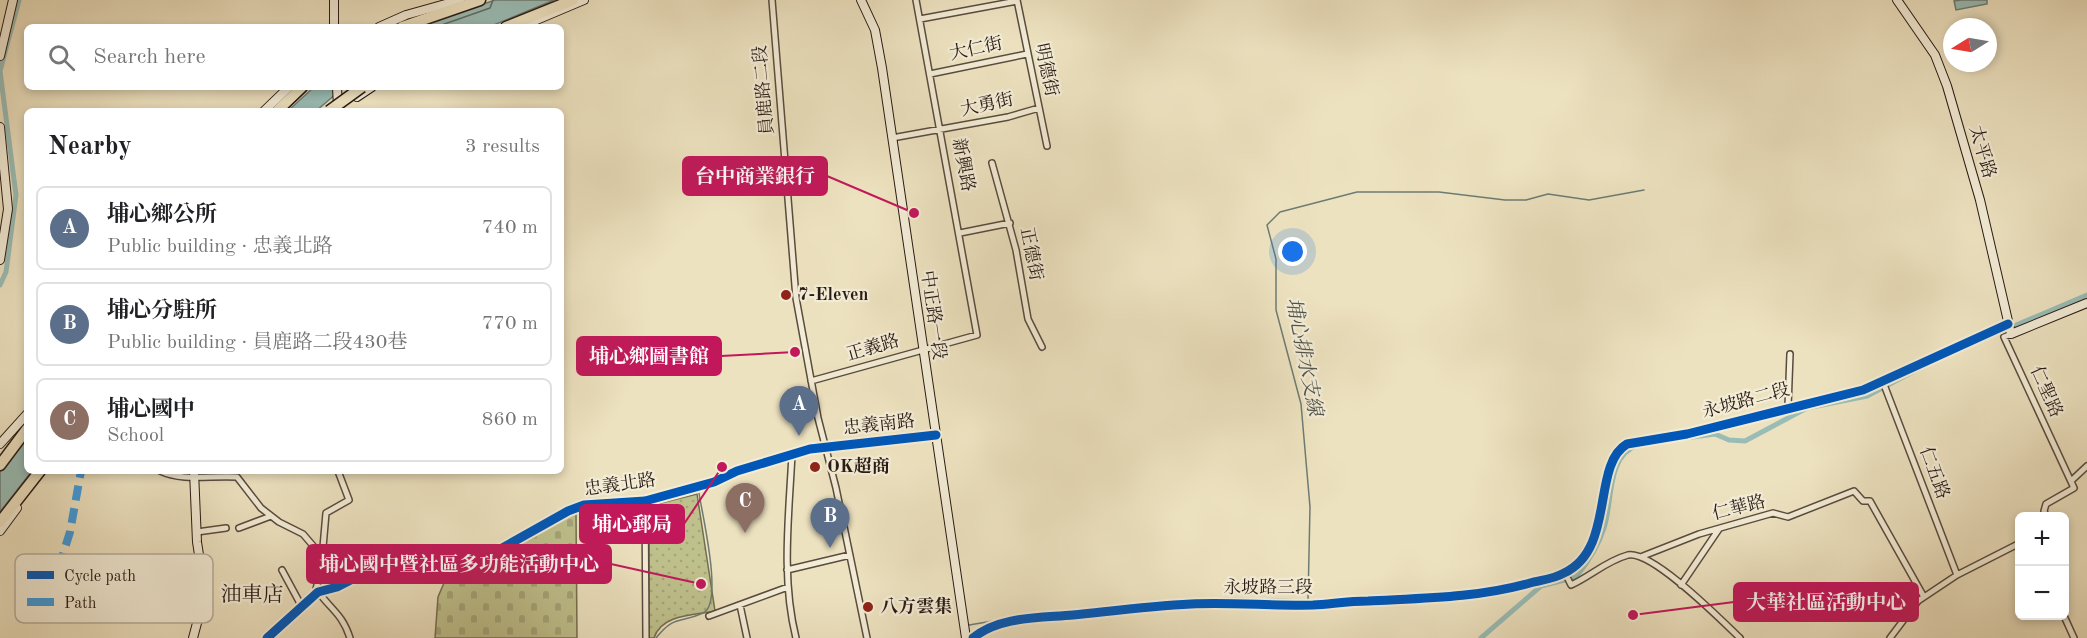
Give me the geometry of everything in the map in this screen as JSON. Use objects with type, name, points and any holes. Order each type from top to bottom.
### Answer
[{"type":"highway","points":[[411,24],[480,0]]},
{"type":"highway","points":[[513,24],[573,0]]},
{"type":"highway","points":[[280,108],[299,90]]},
{"type":"highway","points":[[336,108],[358,90]]},
{"type":"highway","points":[[0,465],[24,433]]},
{"type":"highway","points":[[0,522],[38,474]]},
{"type":"street","points":[[0,56],[13,0]]},
{"type":"street","points":[[334,0],[334,24]]},
{"type":"street","points":[[386,24],[406,15],[460,0]]},
{"type":"street","points":[[527,24],[584,0]]},
{"type":"street","name":"員鹿路二段","points":[[771,0],[796,298],[811,381],[867,638]]},
{"type":"street","name":"中正路一段","points":[[861,0],[875,30],[966,638]]},
{"type":"street","name":"新興路","points":[[916,0],[977,335]]},
{"type":"street","points":[[920,19],[1017,0]]},
{"type":"street","name":"明德街","points":[[1017,0],[1047,146]]},
{"type":"street","name":"太平路","points":[[1898,0],[1935,55],[1947,86],[1980,200],[2011,334]]},
{"type":"street","name":"大仁街","points":[[930,74],[1028,54]]},
{"type":"street","points":[[267,108],[286,90]]},
{"type":"street","points":[[336,108],[337,90]]},
{"type":"street","points":[[336,108],[367,90]]},
{"type":"street","name":"大勇街","points":[[892,138],[1008,117],[1039,108]]},
{"type":"street","points":[[0,127],[8,209],[0,260]]},
{"type":"street","name":"正德街","points":[[992,163],[1010,223],[1028,319],[1042,348]]},
{"type":"street","points":[[960,232],[1010,223]]},
{"type":"street","points":[[2011,334],[2086,305]]},
{"type":"street","name":"永坡路二段","points":[[1566,573],[1586,555],[1591,544],[1600,519],[1612,459],[1619,448],[1627,444],[1687,434],[1863,390],[1958,344],[2008,324]]},
{"type":"street","name":"仁聖路","points":[[2011,334],[2004,337],[2071,481]]},
{"type":"street","name":"正義路","points":[[811,381],[977,335]]},
{"type":"street","points":[[1788,407],[1790,354]]},
{"type":"street","name":"仁五路","points":[[1883,382],[1957,575]]},
{"type":"street","points":[[0,444],[24,417]]},
{"type":"street","name":"忠義南路","points":[[827,447],[936,435]]},
{"type":"street","name":"忠義北路","points":[[372,569],[431,573],[488,556],[584,505],[645,501],[714,482],[737,471],[792,454],[827,447]]},
{"type":"street","points":[[792,454],[787,570],[789,612],[796,638]]},
{"type":"street","points":[[2045,512],[2044,506],[2074,488],[2071,481],[2087,466]]},
{"type":"street","points":[[0,531],[44,474]]},
{"type":"street","points":[[167,474],[171,476],[195,474],[237,477],[261,508],[303,534],[315,548],[336,554],[351,550],[372,569],[337,587],[318,592],[267,638]]},
{"type":"street","points":[[195,474],[200,554]]},
{"type":"street","points":[[339,474],[349,500],[326,513],[323,552],[316,589],[341,616],[350,638]]},
{"type":"street","name":"仁華路","points":[[1566,573],[1571,585],[1606,563],[1630,555],[1643,556],[1660,547],[1773,513],[1788,517],[1854,491],[1863,501],[1870,501],[1924,597]]},
{"type":"street","points":[[645,501],[646,638]]},
{"type":"street","points":[[239,528],[271,516]]},
{"type":"street","points":[[197,532],[226,528]]},
{"type":"street","points":[[1682,585],[1720,528]]},
{"type":"street","points":[[1890,638],[1918,601],[1957,575],[2015,545]]},
{"type":"street","points":[[787,570],[850,555]]},
{"type":"street","points":[[1643,556],[1682,585],[1740,638]]},
{"type":"street","points":[[282,570],[302,607]]},
{"type":"street","name":"永坡路三段","points":[[973,638],[981,631],[1005,623],[1029,620],[1194,604],[1313,605],[1443,598],[1519,586],[1566,573]]},
{"type":"street","points":[[709,616],[788,587]]},
{"type":"street","points":[[740,605],[747,638]]},
{"type":"street","points":[[2066,620],[2074,638]]},
{"type":"street","points":[[193,638],[197,623]]},
{"type":"green space","points":[[697,494],[715,611],[671,620],[658,630],[654,638],[649,638],[649,506]]},
{"type":"green space","points":[[576,512],[577,638],[435,638],[438,597],[444,583],[498,562],[504,551],[530,539]]},
{"type":"water","points":[[495,0],[554,0],[496,24],[427,24]]},
{"type":"water","points":[[1987,0],[1987,4],[1956,10],[1954,1]]},
{"type":"water","points":[[311,90],[340,90],[320,108],[291,108]]},
{"type":"water","points":[[24,440],[24,474],[30,474],[0,512],[0,472]]},
{"type":"waterway","points":[[0,285],[6,272],[16,195],[0,71],[19,0]]},
{"type":"waterway","name":"埔心排水支線","points":[[1179,601],[1217,598],[1308,600],[1310,507],[1301,404],[1276,310],[1276,259],[1267,225],[1280,212],[1357,192],[1439,192],[1505,200],[1526,200],[1548,194],[1589,200],[1644,190]]},
{"type":"waterway","points":[[1960,349],[2087,295]]},
{"type":"waterway","points":[[1677,439],[1715,434],[1729,440],[1745,441],[1807,408],[1867,396],[1922,367]]},
{"type":"waterway","points":[[1481,638],[1541,586],[1576,577],[1585,566],[1602,535],[1612,480],[1620,459],[1638,445]]},
{"type":"waterway","points":[[656,638],[673,622],[703,613],[709,606],[712,577],[699,493]]},
{"type":"waterway","name":"埔心排水支線","points":[[1054,613],[1163,602]]},
{"type":"waterway","name":"埔心排水支線","points":[[967,629],[969,625],[1005,619]]},
{"type":"marked path","points":[[63,554],[70,532],[80,474]]},
{"type":"cycle path","points":[[973,638],[995,626],[1021,619],[1191,604],[1313,605],[1449,596],[1490,592],[1552,578],[1564,573],[1580,561],[1591,546],[1609,470],[1616,455],[1627,444],[1687,434],[1863,390],[2008,324]]},
{"type":"cycle path","points":[[267,638],[318,592],[337,587],[372,569],[431,573],[488,556],[568,511],[584,505],[645,501],[714,482],[737,471],[810,449],[936,435]]},
{"type":"place","name":"台中商業銀行","points":[[914,213]]},
{"type":"place","name":"7-Eleven","points":[[786,295]]},
{"type":"place","name":"埔心鄉圖書館","points":[[795,352]]},
{"type":"place","name":"埔心鄉公所","points":[[799,436]]},
{"type":"place","name":"埔心郵局","points":[[722,467]]},
{"type":"place","name":"OK超商","points":[[815,467]]},
{"type":"place","name":"埔心國中","points":[[745,533]]},
{"type":"place","name":"埔心分駐所","points":[[830,548]]},
{"type":"place","name":"埔心國中暨社區多功能活動中心","points":[[701,584]]},
{"type":"place","name":"八方雲集","points":[[868,607]]},
{"type":"place","name":"大華社區活動中心","points":[[1633,615]]},
{"type":"district","name":"油車店","points":[[252,595]]}]
